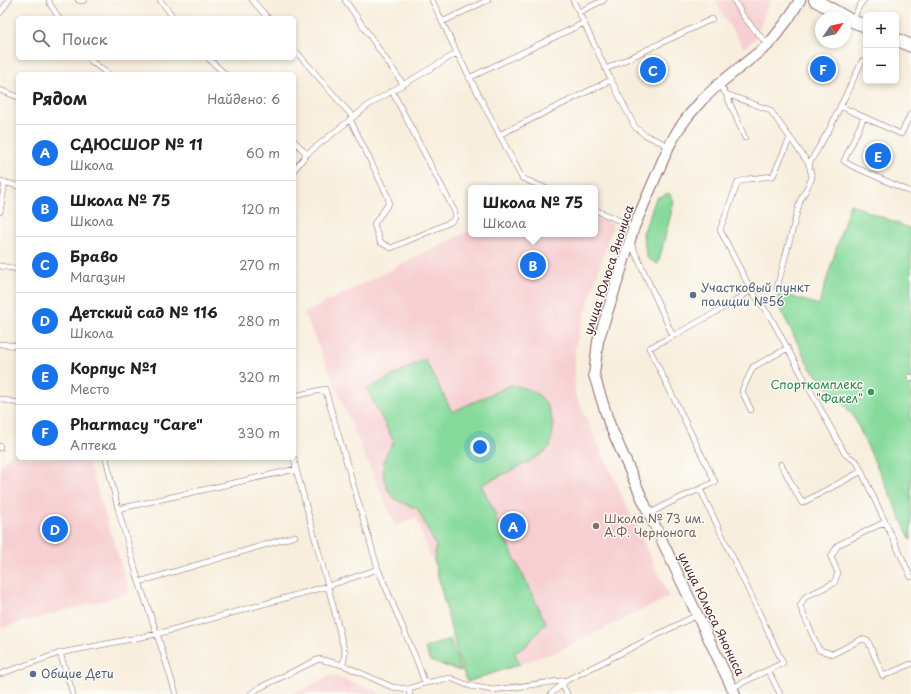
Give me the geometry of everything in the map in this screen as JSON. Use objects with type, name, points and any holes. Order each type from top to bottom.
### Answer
[{"type":"street","name":"улица Юлюса Янониса","points":[[734,691],[649,514],[609,423],[594,375],[598,341],[634,227],[669,146],[678,130],[702,100],[719,84],[768,45],[787,21],[800,0]]},
{"type":"street","points":[[815,0],[852,21],[863,25]]},
{"type":"street","points":[[899,41],[911,46]]},
{"type":"lane","points":[[0,12],[9,0]]},
{"type":"lane","points":[[49,0],[58,16]]},
{"type":"lane","points":[[78,0],[84,0]]},
{"type":"lane","points":[[161,0],[173,16]]},
{"type":"lane","points":[[252,0],[266,16]]},
{"type":"lane","points":[[345,0],[403,84]]},
{"type":"lane","points":[[432,0],[469,78],[522,178],[538,185]]},
{"type":"lane","points":[[442,22],[488,0]]},
{"type":"lane","points":[[573,0],[611,80],[635,126],[645,135],[669,146]]},
{"type":"lane","points":[[579,12],[604,0]]},
{"type":"lane","points":[[734,0],[743,16],[768,45]]},
{"type":"lane","points":[[852,21],[864,0]]},
{"type":"lane","points":[[606,69],[712,19]]},
{"type":"lane","points":[[469,78],[584,23]]},
{"type":"lane","points":[[296,51],[351,118],[388,197],[389,203],[374,224],[380,242],[391,248],[451,222],[455,218],[455,212],[392,91]]},
{"type":"lane","points":[[296,168],[307,154],[370,104],[457,53]]},
{"type":"lane","points":[[89,60],[105,72]]},
{"type":"lane","points":[[210,60],[223,72]]},
{"type":"lane","points":[[809,164],[830,128],[862,61]]},
{"type":"lane","points":[[499,135],[611,80]]},
{"type":"lane","points":[[719,84],[726,94],[745,138]]},
{"type":"lane","points":[[0,90],[16,96]]},
{"type":"lane","points":[[726,94],[770,110],[809,164],[812,178],[800,201],[777,288]]},
{"type":"lane","points":[[840,106],[901,134],[911,113]]},
{"type":"lane","points":[[864,117],[844,161],[911,192]]},
{"type":"lane","points":[[790,138],[773,176],[748,179],[738,182],[720,230],[752,290],[771,318],[788,348],[845,454],[857,462],[862,471],[911,577]]},
{"type":"lane","points":[[296,143],[307,154]]},
{"type":"lane","points":[[0,212],[2,182],[16,186]]},
{"type":"lane","points":[[598,211],[634,227]]},
{"type":"lane","points":[[630,240],[673,336]]},
{"type":"lane","points":[[0,266],[16,269]]},
{"type":"lane","points":[[649,514],[715,482],[649,348],[734,302],[752,290]]},
{"type":"lane","points":[[0,344],[16,346]]},
{"type":"lane","points":[[751,410],[742,391],[753,367],[788,348]]},
{"type":"lane","points":[[296,396],[325,389],[378,569],[425,683]]},
{"type":"lane","points":[[0,399],[16,403]]},
{"type":"lane","points":[[106,460],[118,508],[139,582],[176,694]]},
{"type":"lane","points":[[294,460],[345,653],[342,665]]},
{"type":"lane","points":[[781,464],[802,502],[862,471]]},
{"type":"lane","points":[[118,508],[296,469]]},
{"type":"lane","points":[[700,489],[783,663],[768,670],[734,691]]},
{"type":"lane","points":[[885,522],[838,545],[831,557],[838,573],[834,583],[805,597],[800,606],[819,650],[833,654],[862,639],[868,641],[883,676],[911,664]]},
{"type":"lane","points":[[139,582],[295,536]]},
{"type":"lane","points":[[0,674],[60,653],[157,634],[328,586],[378,569]]},
{"type":"lane","points":[[551,694],[566,680],[697,615]]},
{"type":"lane","points":[[60,653],[73,694]]},
{"type":"lane","points":[[251,694],[257,689],[319,659],[342,665],[392,687],[409,691],[425,683],[450,678],[470,686],[492,690],[566,680]]},
{"type":"lane","points":[[768,670],[780,694]]},
{"type":"lane","points":[[562,684],[567,694]]},
{"type":"lane","points":[[481,688],[483,694]]},
{"type":"shaded area","points":[[716,0],[770,0],[755,39],[744,48],[723,16]]},
{"type":"shaded area","points":[[598,218],[613,224],[575,347],[575,394],[669,597],[558,651],[467,682],[458,657],[434,561],[430,557],[416,517],[395,526],[304,313],[468,231],[468,237],[598,237]]},
{"type":"shaded area","points":[[16,450],[16,460],[88,460],[130,593],[1,628],[0,466]]},
{"type":"shaded area","points":[[332,675],[375,690],[379,694],[292,694]]},
{"type":"green space","points":[[669,193],[674,202],[658,264],[647,258],[643,234],[656,198]]},
{"type":"green space","name":"Спорткомплекс \"Факел\"","points":[[850,204],[911,229],[911,541],[853,415],[810,368],[777,299],[780,293],[819,305]]},
{"type":"green space","points":[[425,359],[452,412],[511,385],[523,387],[539,395],[546,404],[553,425],[551,444],[546,451],[529,462],[481,485],[497,517],[495,518],[546,623],[525,647],[514,652],[520,664],[467,682],[458,657],[434,560],[436,546],[417,508],[397,500],[389,492],[385,482],[383,465],[387,453],[394,442],[367,389]]},
{"type":"green space","points":[[450,639],[461,671],[430,661],[425,648]]},
{"type":"place","name":"Pharmacy \"Care\"","points":[[823,69]]},
{"type":"place","name":"Браво","points":[[653,70]]},
{"type":"place","name":"Корпус №1","points":[[878,156]]},
{"type":"place","name":"Школа № 75","points":[[533,265]]},
{"type":"place","name":"Участковый пункт полиции №56","points":[[693,295]]},
{"type":"place","name":"Спорткомплекс \"Факел\"","points":[[871,392]]},
{"type":"place","name":"СДЮСШОР № 11","points":[[513,526]]},
{"type":"place","name":"Школа № 73 им. А.Ф. Чернонога","points":[[596,526]]},
{"type":"place","name":"Детский сад № 116","points":[[55,529]]},
{"type":"place","name":"Общие Дети","points":[[33,674]]}]
